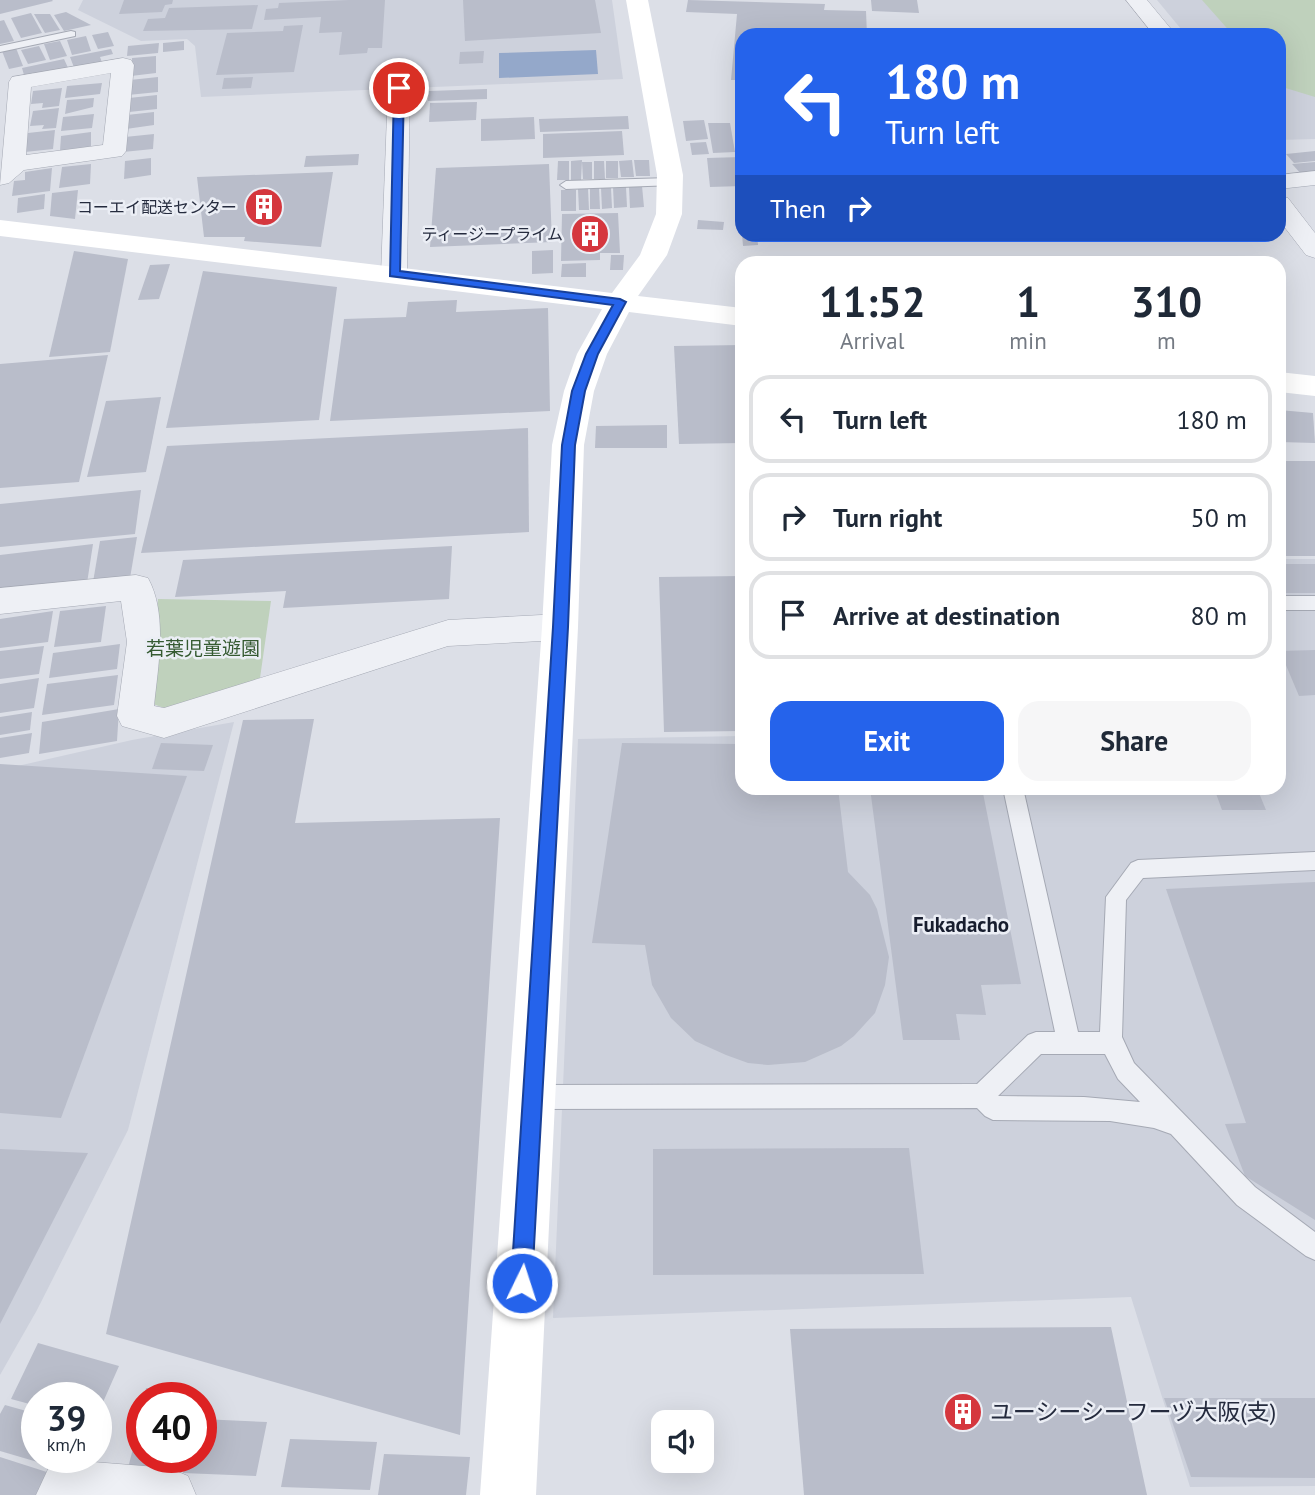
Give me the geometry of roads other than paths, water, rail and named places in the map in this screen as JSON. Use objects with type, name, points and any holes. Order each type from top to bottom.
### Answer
[{"type":"street","points":[[508,1495],[561,627],[568,445],[579,391],[588,366],[620,302],[653,255],[668,214],[670,181],[637,0]]},
{"type":"street","points":[[1136,0],[1159,28]]},
{"type":"street","points":[[123,65],[114,151],[7,171],[20,82],[123,65]]},
{"type":"street","points":[[394,274],[399,88]]},
{"type":"street","points":[[1286,181],[1315,178]]},
{"type":"street","points":[[1286,212],[1315,250]]},
{"type":"street","points":[[0,228],[735,316]]},
{"type":"street","points":[[1286,383],[1315,386]]},
{"type":"street","points":[[0,601],[136,587],[144,642],[135,716],[164,723],[448,633],[561,627]]},
{"type":"street","points":[[63,1495],[68,1486],[169,1495]]},
{"type":"lane","points":[[0,49],[71,34]]},
{"type":"lane","points":[[566,185],[670,181]]},
{"type":"lane","points":[[1286,603],[1315,603]]},
{"type":"lane","points":[[1015,795],[1069,1043]]},
{"type":"lane","points":[[1315,861],[1144,867],[1133,873],[1116,897],[1110,1007],[1113,1043],[1126,1071],[1246,1196],[1315,1247]]},
{"type":"lane","points":[[533,1097],[982,1096],[1035,1043],[1113,1043]]},
{"type":"lane","points":[[982,1096],[993,1108],[1148,1113],[1172,1124],[1200,1146]]},
{"type":"water","points":[[596,50],[598,74],[499,78],[499,53]]},
{"type":"place","name":"コーエイ配送センター","points":[[264,207]]},
{"type":"place","name":"ティージープライム","points":[[590,234]]},
{"type":"place","name":"ユーシーシーフーヅ大阪(支)","points":[[963,1412]]},
{"type":"district","name":"Fukadacho","points":[[961,925]]},
{"type":"park label","name":"若葉児童遊園","points":[[203,648]]}]
